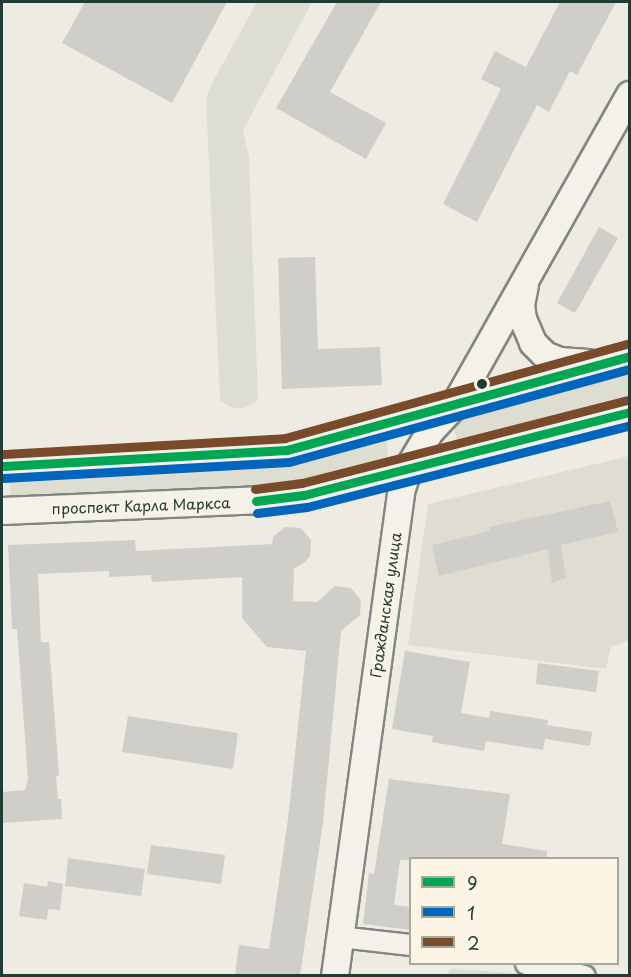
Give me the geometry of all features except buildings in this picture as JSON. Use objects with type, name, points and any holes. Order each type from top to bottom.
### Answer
[{"type":"main road","name":"Гражданская улица","points":[[335,975],[399,501],[409,467],[430,432],[455,405],[630,95]]},
{"type":"main road","name":"Гражданская улица","points":[[531,268],[521,305],[523,319],[532,343],[545,355],[560,361],[600,363]]},
{"type":"main road","points":[[2,466],[287,450],[630,356]]},
{"type":"main road","name":"проспект Карла Маркса","points":[[2,511],[270,500],[304,495],[630,412]]},
{"type":"street","points":[[340,937],[409,945]]},
{"type":"street","points":[[536,965],[585,975]]},
{"type":"shaded area","points":[[257,2],[312,2],[243,130],[249,157],[258,400],[244,408],[233,408],[220,400],[206,100],[211,85]]},
{"type":"shaded area","points":[[629,371],[629,405],[469,446],[457,440],[453,424],[460,415]]},
{"type":"shaded area","points":[[381,435],[387,441],[388,464],[301,487],[11,502],[9,473]]},
{"type":"shaded area","points":[[629,456],[629,640],[611,647],[606,669],[408,645],[428,504]]},
{"type":"shaded area","points":[[451,969],[512,973],[522,975],[445,975]]},
{"type":"transit line","name":"2","points":[[2,454],[285,438],[627,344]]},
{"type":"transit line","name":"9","points":[[2,466],[287,450],[630,356]]},
{"type":"transit line","name":"1","points":[[3,478],[289,462],[630,369]]},
{"type":"transit line","name":"2","points":[[255,489],[302,483],[627,400]]},
{"type":"transit line","name":"9","points":[[256,501],[304,495],[630,412]]},
{"type":"transit line","name":"1","points":[[257,513],[307,507],[630,425]]}]
